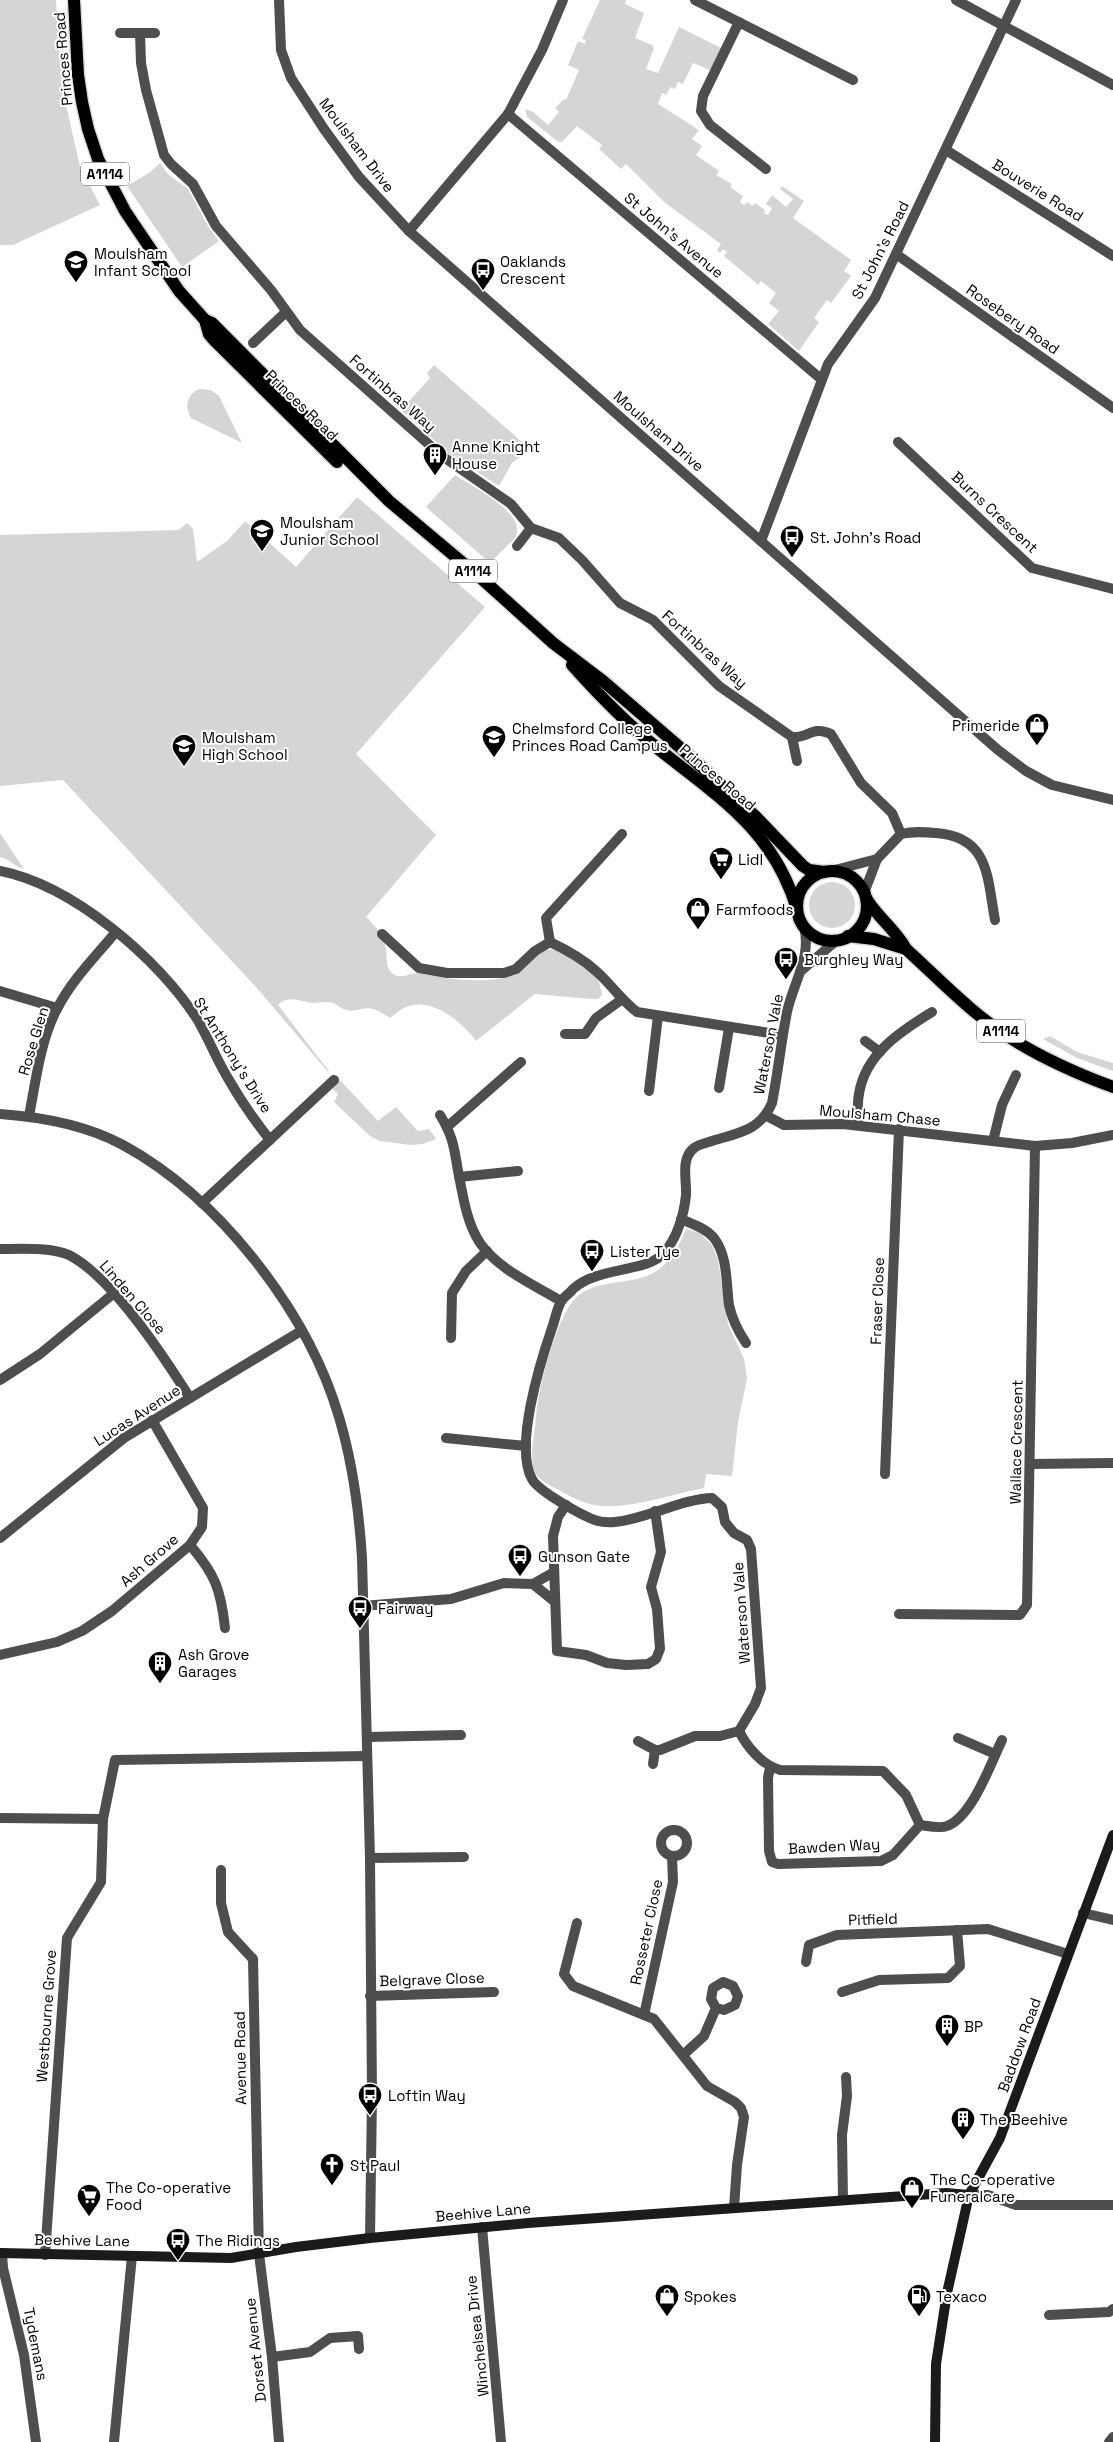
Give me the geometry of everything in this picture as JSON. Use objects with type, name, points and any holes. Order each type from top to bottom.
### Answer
[{"type":"main road","name":"Princes Road","points":[[74,0],[78,75],[82,102],[88,129],[98,158],[125,211],[179,291],[205,320],[209,334],[218,345],[348,473],[389,501],[482,579],[553,643],[603,681],[690,756],[756,817],[803,866],[808,870],[827,871]]},
{"type":"main road","name":"Princes Road","points":[[553,643],[592,687],[654,746],[688,771],[748,824],[766,843],[782,868],[797,909]]},
{"type":"main road","name":"A1114","points":[[827,871],[851,877],[875,914],[906,949],[976,1012],[1011,1039],[1078,1075],[1113,1087]]},
{"type":"main road","points":[[797,909],[802,887],[811,877],[827,871]]},
{"type":"main road","points":[[843,938],[857,929],[864,919],[865,896]]},
{"type":"main road","name":"A1114","points":[[797,909],[804,926],[821,938],[874,939],[906,949]]},
{"type":"main road","name":"Baddow Road","points":[[935,2442],[936,2364],[947,2293],[969,2195],[1000,2138],[1113,1835]]},
{"type":"main road","name":"Beehive Lane","points":[[1,2253],[231,2258],[296,2247],[482,2227],[843,2200],[957,2193],[969,2195]]},
{"type":"street","name":"Moulsham Drive","points":[[279,0],[281,50],[291,78],[324,130],[359,177],[409,231],[990,743],[1026,771],[1052,785],[1113,800]]},
{"type":"street","points":[[409,231],[508,114],[542,50],[563,0]]},
{"type":"street","points":[[695,0],[853,80]]},
{"type":"street","points":[[956,0],[1004,24],[1113,85]]},
{"type":"street","name":"St John's Road","points":[[761,541],[828,364],[875,298],[1016,0]]},
{"type":"street","points":[[739,22],[703,96],[701,111],[710,125],[766,169]]},
{"type":"street","points":[[120,33],[155,33]]},
{"type":"street","name":"Fortinbras Way","points":[[140,33],[141,63],[146,90],[164,155],[193,184],[216,226],[314,344],[442,456],[512,504],[531,528],[559,538],[582,560],[620,603],[662,628],[719,686],[792,737]]},
{"type":"street","name":"St John's Avenue","points":[[508,114],[821,379]]},
{"type":"street","name":"Bouverie Road","points":[[946,150],[1113,256]]},
{"type":"street","name":"Rosebery Road","points":[[896,254],[1113,408]]},
{"type":"street","points":[[253,343],[286,312]]},
{"type":"street","name":"Burns Crescent","points":[[898,442],[1032,568],[1113,589]]},
{"type":"street","points":[[518,546],[531,528]]},
{"type":"street","points":[[797,762],[792,737],[816,730],[831,734],[860,783],[892,813],[901,834]]},
{"type":"street","points":[[865,896],[876,859],[901,834],[910,832],[951,835],[967,842],[976,850],[986,869],[995,920]]},
{"type":"street","points":[[550,942],[546,918],[622,834]]},
{"type":"street","points":[[827,871],[876,859]]},
{"type":"street","name":"St Anthony's Drive","points":[[0,871],[13,873],[57,892],[91,913],[138,951],[162,975],[197,1019],[248,1113],[270,1140]]},
{"type":"street","name":"Waterson Vale","points":[[739,1730],[748,1720],[761,1688],[751,1549],[747,1540],[734,1533],[725,1522],[722,1508],[712,1498],[699,1498],[622,1520],[600,1522],[566,1505],[533,1482],[526,1467],[526,1446],[533,1392],[561,1301],[575,1287],[594,1276],[658,1259],[668,1248],[681,1219],[686,1194],[685,1165],[688,1155],[693,1148],[749,1130],[767,1116],[776,1087],[782,1035],[790,998],[802,970],[807,938],[804,926]]},
{"type":"street","name":"Rose Glen","points":[[30,1116],[37,1072],[57,1008],[74,983],[115,933]]},
{"type":"street","points":[[382,934],[419,968],[447,973],[504,973],[516,969],[535,950],[550,942]]},
{"type":"street","name":"Waterson Vale","points":[[802,970],[843,938]]},
{"type":"street","points":[[550,942],[572,952],[591,967],[621,1000],[637,1012],[782,1035]]},
{"type":"street","points":[[0,991],[57,1008]]},
{"type":"street","points":[[565,1034],[585,1034],[596,1018],[621,1000]]},
{"type":"street","points":[[858,1125],[858,1094],[866,1068],[880,1052],[908,1027],[932,1012]]},
{"type":"street","points":[[649,1091],[658,1016]]},
{"type":"street","points":[[719,1088],[729,1028]]},
{"type":"street","points":[[866,1041],[880,1052]]},
{"type":"street","points":[[447,1127],[521,1062]]},
{"type":"street","points":[[994,1141],[1002,1105],[1016,1075]]},
{"type":"street","points":[[202,1204],[334,1080]]},
{"type":"street","points":[[0,1114],[30,1116],[79,1128],[122,1145],[175,1179],[202,1204],[259,1267],[281,1298],[325,1377],[339,1416],[350,1455],[359,1511],[366,1672],[372,2095],[370,2238]]},
{"type":"street","points":[[440,1116],[454,1141],[459,1177],[470,1223],[486,1251],[516,1274],[561,1301]]},
{"type":"street","name":"Moulsham Chase","points":[[767,1116],[784,1124],[858,1125],[1034,1146],[1072,1143],[1113,1135]]},
{"type":"street","name":"Fraser Close","points":[[885,1474],[899,1129]]},
{"type":"street","name":"Wallace Crescent","points":[[899,1614],[1020,1615],[1027,1605],[1034,1146]]},
{"type":"street","points":[[459,1177],[518,1171]]},
{"type":"street","points":[[681,1219],[701,1227],[714,1237],[721,1249],[730,1306],[736,1328],[746,1343]]},
{"type":"street","name":"Linden Close","points":[[0,1249],[39,1249],[68,1254],[90,1270],[113,1294],[167,1361],[190,1398]]},
{"type":"street","points":[[452,1338],[452,1293],[466,1271],[486,1251]]},
{"type":"street","points":[[0,1380],[40,1354],[113,1294]]},
{"type":"street","name":"Lucas Avenue","points":[[0,1538],[124,1438],[301,1331]]},
{"type":"street","name":"Ash Grove","points":[[0,1655],[57,1642],[82,1631],[112,1611],[190,1545],[202,1527],[202,1508],[152,1420]]},
{"type":"street","points":[[446,1438],[526,1446]]},
{"type":"street","points":[[1030,1464],[1113,1463]]},
{"type":"street","points":[[566,1505],[558,1517],[553,1536],[557,1651],[586,1655],[607,1663],[626,1665],[648,1664],[656,1659],[660,1649],[657,1609],[651,1587],[661,1552],[655,1511]]},
{"type":"street","points":[[190,1545],[209,1568],[218,1585],[225,1628]]},
{"type":"street","points":[[362,1606],[443,1600],[504,1583],[533,1584],[554,1572]]},
{"type":"street","points":[[533,1584],[554,1601]]},
{"type":"street","points":[[638,1741],[655,1750],[663,1749],[695,1736],[720,1736],[739,1730],[744,1741],[770,1767],[780,1770],[883,1771],[906,1795],[920,1826],[945,1827],[958,1820],[986,1779],[1002,1740]]},
{"type":"street","points":[[367,1737],[461,1734]]},
{"type":"street","points":[[958,1738],[995,1754]]},
{"type":"street","points":[[653,1764],[655,1750]]},
{"type":"street","name":"Westbourne Grove","points":[[45,2255],[66,1938],[101,1882],[103,1819],[114,1760],[367,1756]]},
{"type":"street","name":"Bawden Way","points":[[770,1767],[768,1778],[769,1851],[772,1862],[778,1864],[881,1861],[893,1855],[920,1826]]},
{"type":"street","points":[[0,1818],[103,1819]]},
{"type":"street","name":"Rosseter Close","points":[[644,2014],[673,1882],[672,1856]]},
{"type":"street","points":[[370,1858],[464,1857]]},
{"type":"street","name":"Avenue Road","points":[[221,1870],[221,1903],[228,1932],[253,1959],[259,2254]]},
{"type":"street","points":[[1083,1913],[1113,1920]]},
{"type":"street","points":[[577,1923],[564,1974],[573,1986],[654,2018],[707,2086],[735,2102],[744,2117],[737,2165],[734,2208]]},
{"type":"street","name":"Pitfield","points":[[806,1962],[809,1944],[837,1935],[988,1929],[1068,1954]]},
{"type":"street","points":[[842,1992],[879,1980],[948,1978],[960,1966],[958,1930]]},
{"type":"street","name":"Belgrave Close","points":[[370,1996],[494,1992]]},
{"type":"street","points":[[683,2055],[704,2036],[716,2008]]},
{"type":"street","points":[[843,2200],[842,2135],[847,2096],[846,2077]]},
{"type":"street","points":[[969,2195],[988,2195],[1016,2205],[1113,2205]]},
{"type":"street","name":"Winchelsea Drive","points":[[482,2227],[500,2442]]},
{"type":"street","name":"Tydemans","points":[[1,2253],[24,2355],[36,2442]]},
{"type":"street","name":"Dorset Avenue","points":[[259,2254],[272,2357],[279,2442]]},
{"type":"street","points":[[114,2442],[132,2256]]},
{"type":"street","points":[[1049,2315],[1109,2312],[1113,2309]]},
{"type":"street","points":[[272,2357],[310,2352],[330,2338],[358,2336],[359,2350]]},
{"type":"street","points":[[1109,2442],[1113,2437]]},
{"type":"shaded area","points":[[0,0],[56,0],[62,87],[80,167],[100,205],[13,245],[0,245]]},
{"type":"shaded area","points":[[600,0],[626,0],[625,4],[644,13],[635,38],[652,45],[654,48],[646,69],[658,73],[679,27],[721,48],[710,70],[693,63],[683,84],[678,82],[675,89],[670,87],[667,95],[662,93],[658,104],[699,130],[692,139],[702,146],[696,155],[719,171],[716,175],[732,184],[730,187],[743,196],[740,202],[744,205],[747,202],[753,206],[755,203],[765,210],[764,213],[768,215],[772,208],[766,204],[772,195],[786,207],[793,199],[780,189],[782,186],[804,201],[793,218],[851,260],[844,271],[851,276],[831,303],[827,300],[814,318],[819,322],[799,351],[768,324],[779,311],[769,303],[776,293],[761,281],[758,285],[724,256],[727,252],[723,249],[720,253],[717,250],[721,244],[664,202],[626,164],[621,169],[599,149],[602,145],[577,126],[562,142],[557,141],[527,117],[525,109],[533,112],[548,125],[559,112],[555,108],[564,99],[566,100],[579,70],[568,65],[578,41],[585,44],[586,40],[582,39]]},
{"type":"shaded area","points":[[160,163],[168,174],[188,189],[208,226],[219,241],[182,267],[127,186],[149,173]]},
{"type":"shaded area","points":[[434,365],[530,449],[512,463],[499,486],[448,453],[401,410],[430,378],[427,373]]},
{"type":"shaded area","points":[[199,389],[211,390],[219,396],[242,443],[191,418],[187,405],[188,401],[192,394]]},
{"type":"shaded area","points":[[455,475],[485,493],[506,510],[514,520],[517,529],[515,538],[490,563],[426,507]]},
{"type":"shaded area","name":"Moulsham High School","points":[[357,497],[485,607],[356,754],[436,835],[366,917],[375,926],[384,941],[388,968],[396,976],[419,973],[461,980],[493,979],[518,973],[536,956],[547,950],[552,950],[559,951],[575,959],[595,975],[602,995],[598,999],[591,999],[535,994],[476,1041],[455,1019],[436,1008],[426,1005],[406,1007],[390,1018],[374,1009],[349,1011],[331,1002],[314,1003],[291,999],[282,1002],[278,1005],[329,1073],[256,987],[63,780],[0,786],[0,535],[179,530],[187,523],[193,529],[197,562],[227,541],[245,521],[296,567]]},
{"type":"shaded area","points":[[0,833],[24,869],[0,857]]},
{"type":"shaded area","points":[[828,882],[836,882],[845,886],[851,892],[855,905],[851,918],[845,924],[836,928],[828,928],[819,924],[813,918],[809,909],[809,901],[813,892],[819,886]]},
{"type":"shaded area","points":[[1050,1036],[1077,1052],[1113,1063],[1113,1071],[1077,1058],[1043,1039]]},
{"type":"shaded area","points":[[340,1080],[378,1121],[396,1107],[418,1131],[429,1129],[436,1139],[423,1144],[410,1145],[380,1141],[370,1136],[334,1102],[338,1094],[332,1088]]},
{"type":"shaded area","points":[[686,1229],[700,1233],[712,1245],[718,1260],[728,1324],[744,1359],[747,1379],[738,1422],[732,1476],[706,1474],[704,1488],[627,1505],[597,1506],[567,1495],[538,1476],[534,1470],[532,1458],[540,1390],[547,1361],[562,1319],[568,1308],[584,1291],[605,1284],[638,1279],[662,1267],[672,1256]]},
{"type":"place","name":"Moulsham Infant School","points":[[76,283]]},
{"type":"place","name":"Oaklands Crescent","points":[[483,291]]},
{"type":"place","name":"Anne Knight House","points":[[435,476]]},
{"type":"place","name":"Moulsham Junior School","points":[[262,552]]},
{"type":"place","name":"St. John's Road","points":[[792,558]]},
{"type":"place","name":"Primeride","points":[[1037,746]]},
{"type":"place","name":"Chelmsford College Princes Road Campus","points":[[494,758]]},
{"type":"place","name":"Moulsham High School","points":[[184,767]]},
{"type":"place","name":"Lidl","points":[[721,880]]},
{"type":"place","name":"Farmfoods","points":[[698,930]]},
{"type":"place","name":"Burghley Way","points":[[786,980]]},
{"type":"place","name":"Lister Tye","points":[[592,1272]]},
{"type":"place","name":"Gunson Gate","points":[[520,1577]]},
{"type":"place","name":"Fairway","points":[[360,1629]]},
{"type":"place","name":"Ash Grove Garages","points":[[160,1684]]},
{"type":"place","name":"BP","points":[[947,2047]]},
{"type":"place","name":"Loftin Way","points":[[370,2116]]},
{"type":"place","name":"The Beehive","points":[[963,2140]]},
{"type":"place","name":"St Paul","points":[[332,2186]]},
{"type":"place","name":"The Co-operative Funeralcare","points":[[912,2209]]},
{"type":"place","name":"The Co-operative Food","points":[[89,2217]]},
{"type":"place","name":"The Ridings","points":[[178,2261]]},
{"type":"place","name":"Spokes","points":[[667,2317]]},
{"type":"place","name":"Texaco","points":[[919,2317]]}]
